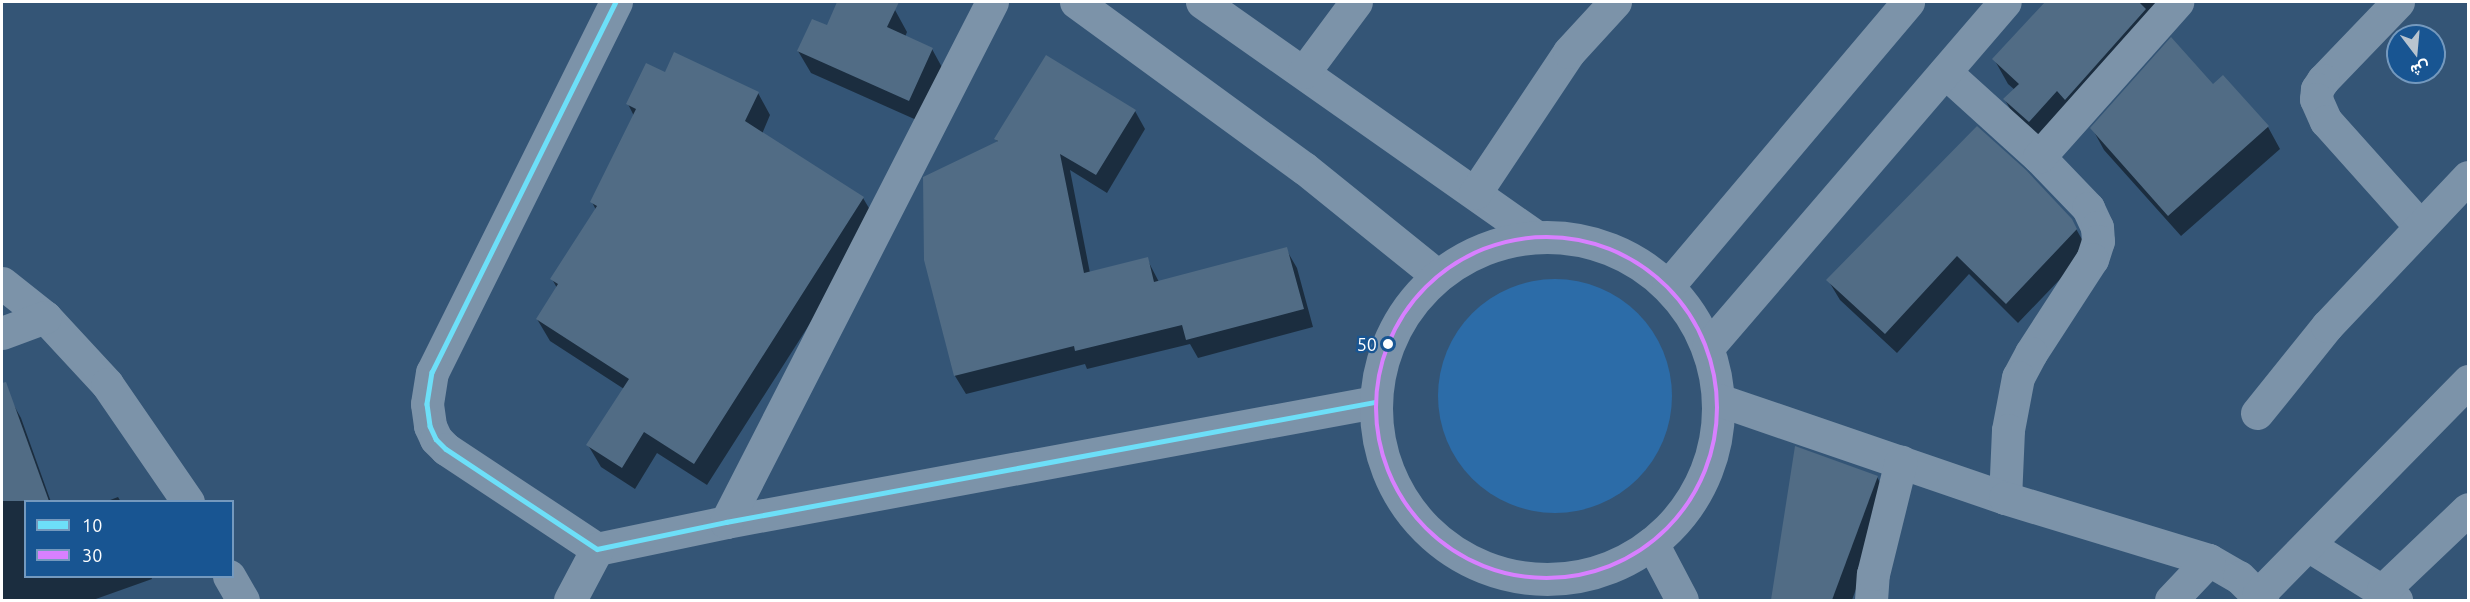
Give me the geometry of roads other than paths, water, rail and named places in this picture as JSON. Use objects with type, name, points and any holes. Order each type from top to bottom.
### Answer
[{"type":"street","points":[[616,2],[432,372],[427,404],[430,426],[436,439],[446,449],[597,549],[726,522],[1375,402]]},
{"type":"street","points":[[726,522],[992,2]]},
{"type":"street","points":[[1076,2],[1304,168],[1438,276]]},
{"type":"street","points":[[1202,2],[1536,237]]},
{"type":"street","points":[[1304,72],[1356,2]]},
{"type":"street","points":[[1475,194],[1569,52],[1615,2]]},
{"type":"street","points":[[1668,286],[1908,2]]},
{"type":"street","points":[[1708,347],[2006,2]]},
{"type":"street","points":[[2039,157],[2177,2]]},
{"type":"street","points":[[2398,2],[2323,80],[2317,89],[2316,99],[2326,121],[2420,226]]},
{"type":"street","points":[[1945,72],[2039,157],[2088,208],[2095,221],[2098,241],[2092,259],[2022,368],[2008,430],[2005,498]]},
{"type":"street","points":[[2257,413],[2327,326],[2469,177]]},
{"type":"street","points":[[1536,237],[1563,237],[1590,242],[1616,251],[1640,264],[1668,286],[1696,322],[1708,347],[1716,373],[1719,400],[1714,445],[1703,479],[1689,504],[1652,543],[1604,570],[1577,577],[1522,577],[1494,571],[1445,546],[1425,528],[1398,491],[1382,457],[1377,430],[1375,402],[1384,355],[1393,333],[1410,305],[1438,276],[1460,260],[1484,249],[1536,237]]},
{"type":"street","points":[[2,283],[45,317],[107,384],[187,500]]},
{"type":"street","points":[[2,333],[45,317]]},
{"type":"street","points":[[1719,400],[2005,498],[2209,560],[2253,591],[2308,545],[2469,381]]},
{"type":"street","points":[[1870,600],[1873,574],[1901,461]]},
{"type":"street","points":[[2308,545],[2389,595],[2469,508]]},
{"type":"street","points":[[1652,543],[1682,600]]},
{"type":"street","points":[[570,600],[597,549]]},
{"type":"street","points":[[2171,600],[2209,560]]},
{"type":"street","points":[[230,578],[243,600]]},
{"type":"place","name":"50","points":[[1388,344]]}]
